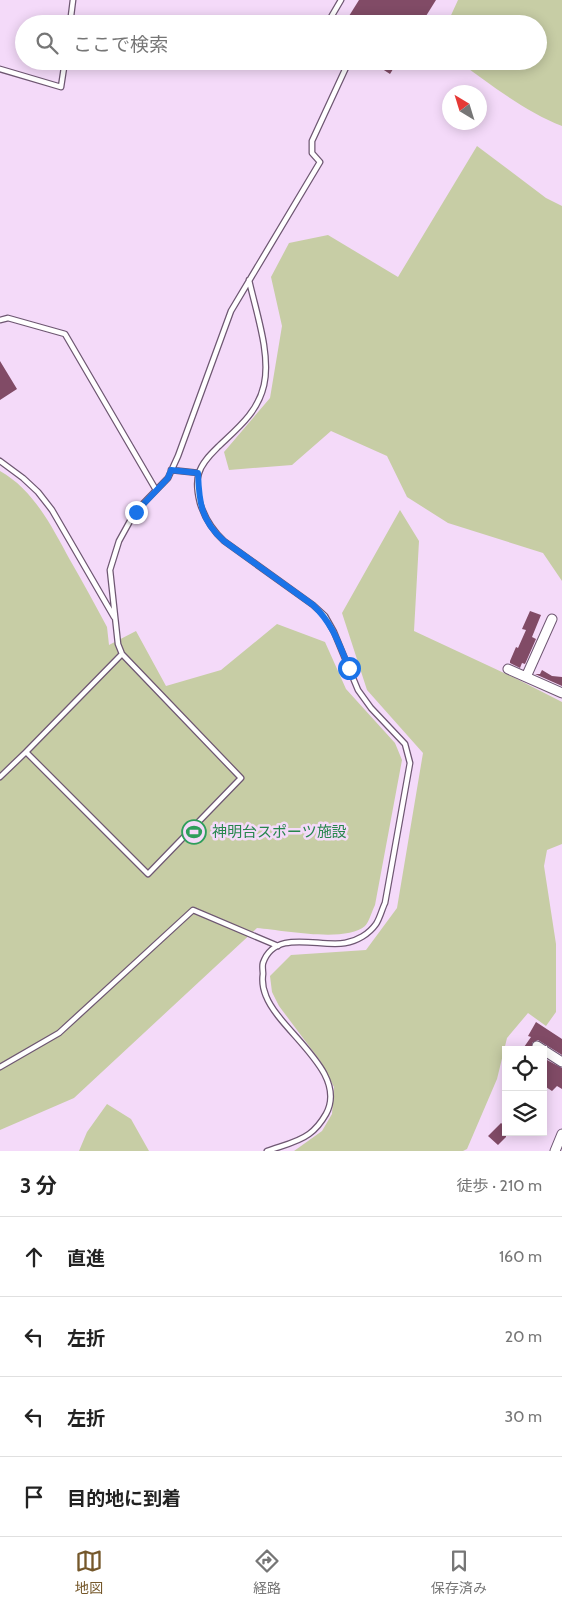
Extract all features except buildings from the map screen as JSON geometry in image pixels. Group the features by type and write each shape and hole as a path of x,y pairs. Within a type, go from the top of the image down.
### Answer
{"street":[{"path":"526,677 552,619"},
{"path":"508,668 562,692"},
{"path":"547,1052 562,1062"},
{"path":"555,1151 562,1134"}],"lane":[{"path":"72,15 74,0"},
{"path":"332,15 341,0"},
{"path":"0,69 61,87 64,70"},
{"path":"26,752 148,874 241,778 122,654 118,644 110,570 119,541 136,512 168,478 231,311 320,162 312,153 312,141 345,70"},
{"path":"249,280 266,358 264,384 258,402 248,419 209,456 198,473 199,497 203,514 212,531 313,605 325,616 334,632 358,690 371,708 405,744 410,763 385,903 377,923 364,937 344,943 288,941 272,949 263,963 262,982 265,996 273,1010 319,1065 327,1079 331,1092 330,1106 322,1120 309,1134 267,1151"},
{"path":"0,320 8,318 65,334 156,490"},
{"path":"0,461 28,482 52,510 115,619"},
{"path":"171,470 198,473"},
{"path":"0,777 122,654"},
{"path":"0,1067 58,1033 193,910 278,946"}],"green space":[{"path":"458,0 562,0 562,126 521,105 470,70 547,70 547,15 451,15"},
{"path":"477,146 546,198 562,206 562,581 543,553 448,523 407,497 387,456 331,431 292,465 229,470 224,452 270,398 282,326 271,277 289,243 328,235 398,277"},
{"name":"神明台スポーツ施設","path":"0,471 23,488 49,522 107,627 109,645 136,631 166,686 221,670 277,624 325,642 346,689 395,743 402,760 375,905 365,926 344,934 329,935 257,928 74,1098 0,1130"},
{"path":"400,510 419,541 414,631 562,702 562,844 547,850 544,866 556,944 556,1012 546,1026 528,1013 507,1038 505,1046 502,1046 502,1058 497,1079 467,1149 463,1151 294,1151 322,1131 332,1114 334,1087 321,1062 279,1006 272,992 270,976 291,955 366,950 397,908 423,753 367,690 342,613"},
{"path":"107,1104 131,1119 149,1151 79,1151 87,1132"}],"place":[{"name":"神明台スポーツ施設","path":"194,832"}],"route":[{"path":"136,512 168,478 171,470 198,473 199,497 203,514 212,531 313,605 325,616 349,668"}]}
